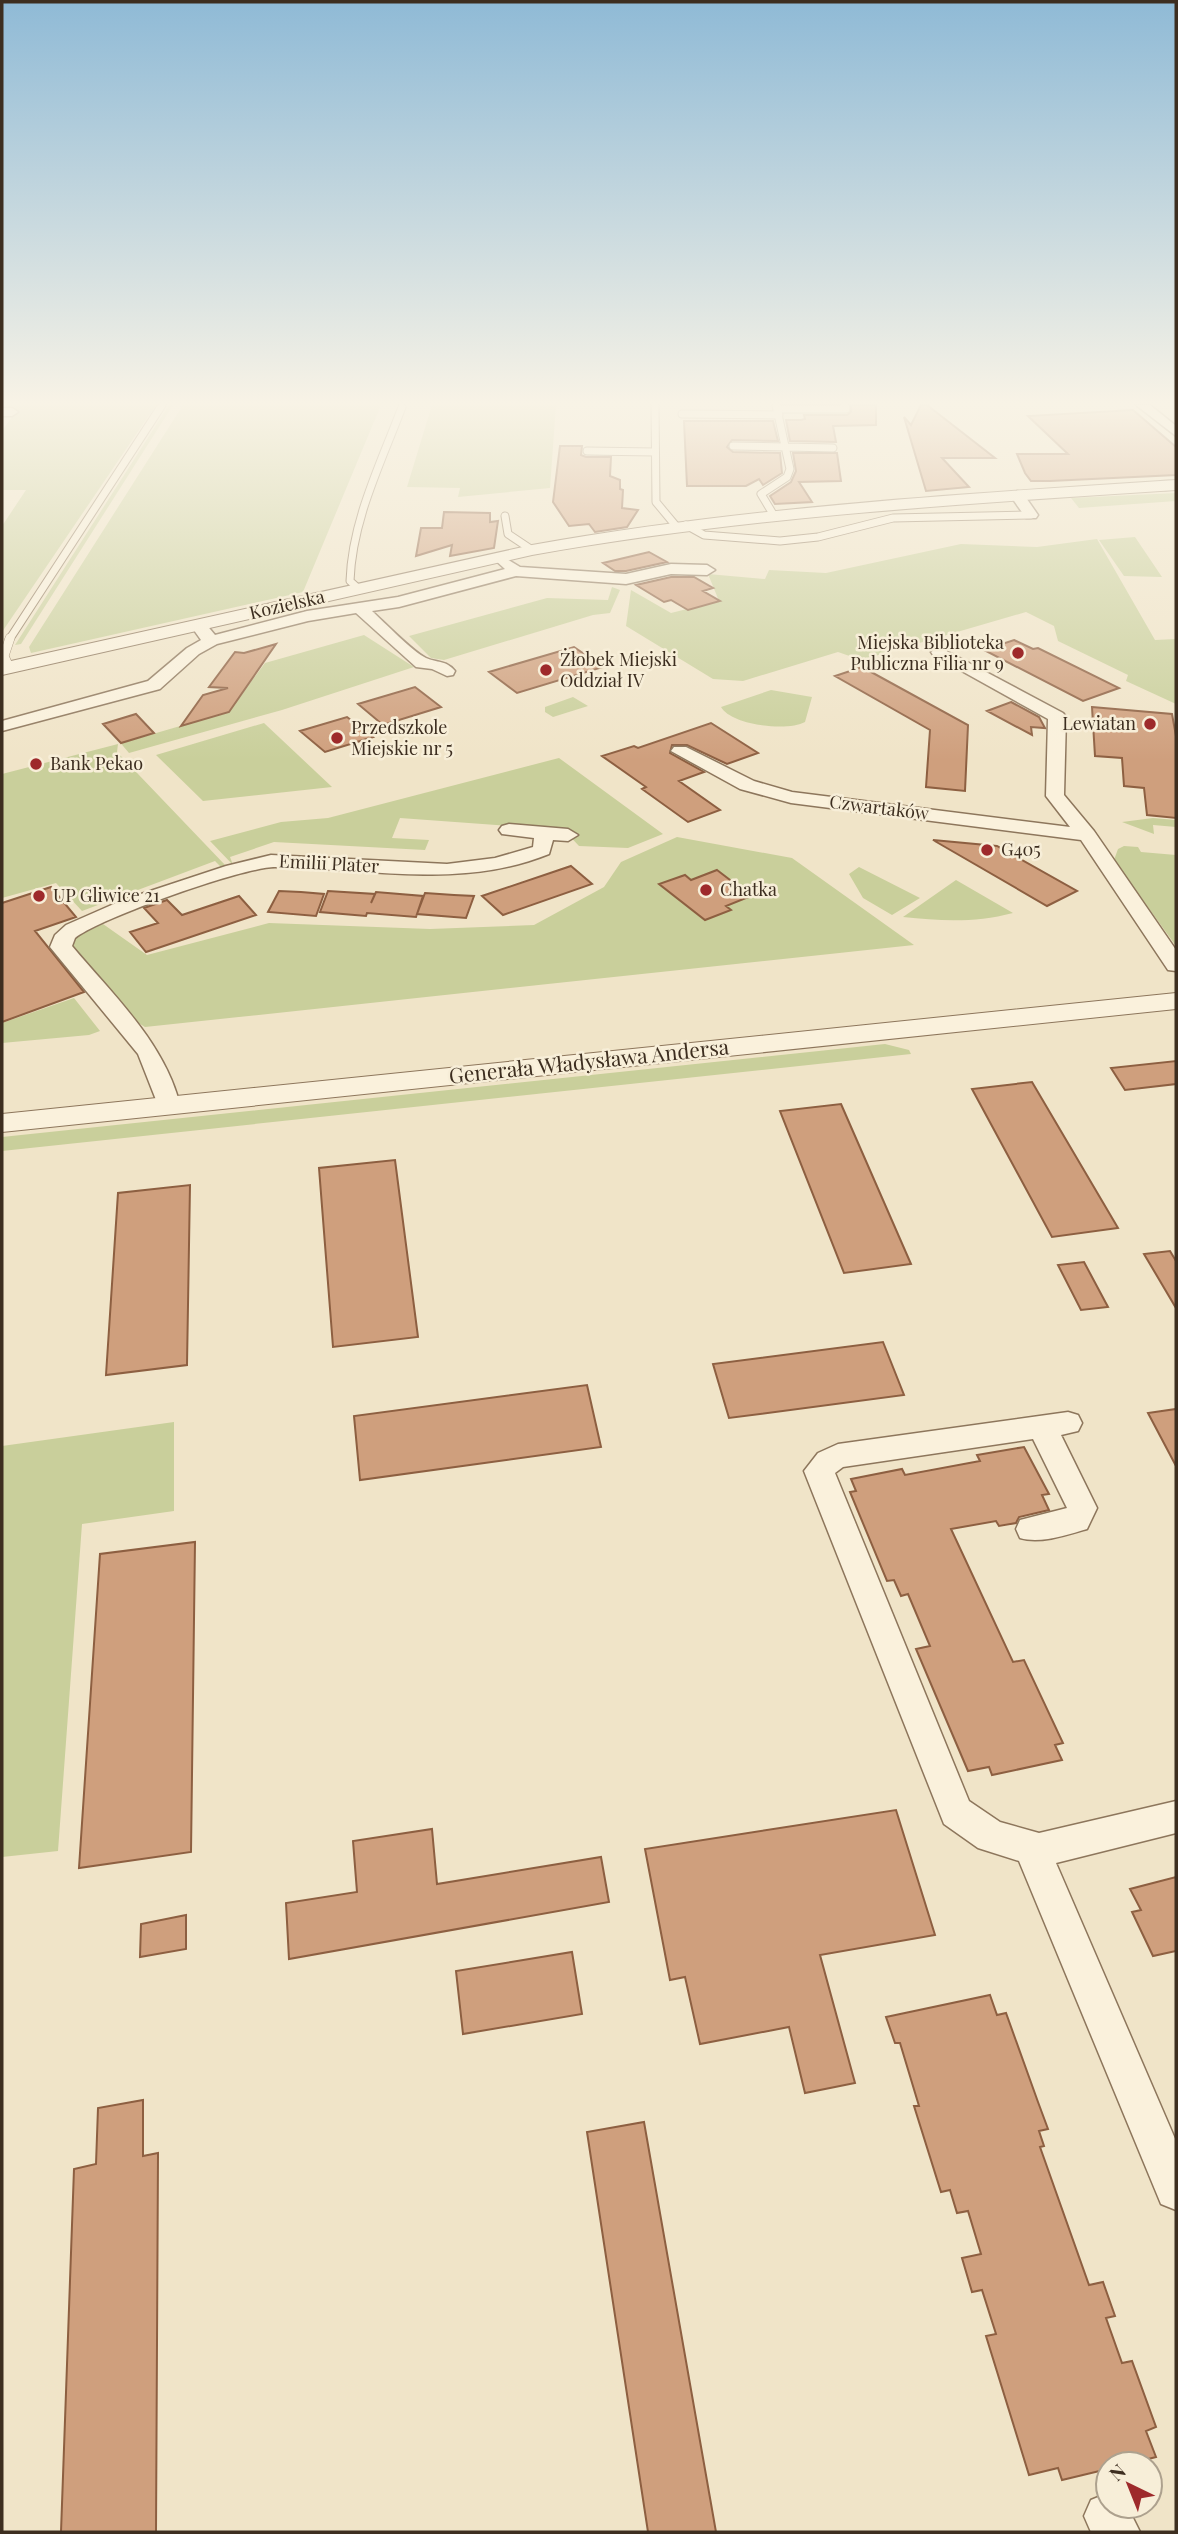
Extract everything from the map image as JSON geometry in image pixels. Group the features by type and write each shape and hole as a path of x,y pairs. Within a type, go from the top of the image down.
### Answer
{"street":[{"name":"Kozielska","path":"5,668 531,550 696,523"},
{"path":"498,557 516,571"},
{"name":"Kozielska","path":"2,726 153,685 192,651 211,641 307,616 399,603 516,571 626,579 671,569 707,570"},
{"path":"359,608 422,663 436,664 447,671"},
{"path":"199,625 211,641"},
{"path":"939,652 1057,717 1055,796 1087,835 1176,965"},
{"name":"Czwartaków","path":"680,751 747,785 792,797 1087,835"},
{"path":"509,830 568,835"},
{"name":"Emilii Plater","path":"168,1105 163,1084 148,1052 61,947 65,935 73,929 130,904 250,865 289,861 447,870 473,868 541,850 544,833"},
{"path":"1135,948 1163,945"},
{"name":"Generała Władysława Andersa","path":"2,1123 1176,1001"},
{"path":"1031,1530 1076,1520 1083,1507 1055,1425 838,1456 828,1461 819,1471 956,1812 991,1836 1039,1850 1176,1817"},
{"path":"1031,1847 1176,2189"}],"lane":[{"path":"5,668 4,656 10,637 85,523"},
{"path":"359,589 350,582 349,569 360,523"},
{"path":"506,523 508,534 531,550"},
{"name":"Kozielska","path":"681,525 704,534 780,541 818,537 872,523"}],"green space":[{"path":"4,523 76,523 2,632"},
{"path":"93,523 98,523 21,644 15,645"},
{"path":"108,523 332,523 303,592 31,653 29,647"},
{"path":"1135,537 1162,577 1124,576 1099,540"},
{"path":"1097,539 1155,640 1176,639 1176,704 1126,681 1128,675 1058,641 1054,626 1026,612 861,660 838,652 743,681 713,679 626,626 631,590 671,613 719,601 708,574 765,579 769,570 826,573 961,544 1037,547"},
{"path":"612,587 620,590 610,613 593,615 444,660 431,658 409,636 547,598 608,600"},
{"path":"364,635 414,667 282,710 129,753 118,740 122,743 211,717 236,702 265,663"},
{"path":"771,690 812,697 805,722 786,726 760,725 736,718 721,707"},
{"path":"573,697 588,706 553,717 545,712 545,707"},
{"path":"264,723 332,787 203,801 156,755"},
{"path":"118,744 117,752 226,866 222,868 215,861 82,911 56,883 2,898 2,774"},
{"path":"559,758 663,834 628,848 579,846 564,830 400,818 392,838 429,840 425,850 274,842 230,857 233,865 210,841 281,822 328,818"},
{"path":"1153,818 1176,820 1176,827 1153,825 1154,834 1122,822"},
{"path":"677,837 792,858 914,945 145,1027 103,1001 61,942 103,924 147,955 269,923 430,929 534,925 604,887 621,862"},
{"path":"1124,846 1138,847 1141,852 1176,855 1176,946 1114,860 1118,849"},
{"path":"859,867 920,898 892,915 863,898 849,874"},
{"path":"956,880 1013,913 958,920 903,917"},
{"path":"74,998 100,1031 89,1035 2,1043 2,1023"},
{"path":"885,1044 909,1050 911,1054 2,1151 2,1137"},
{"path":"174,1422 174,1511 82,1524 58,1851 2,1857 2,1446"}],"building":[{"path":"443,523 498,523 494,548 450,556 452,545 416,556 421,528 442,528"},
{"path":"567,523 629,523 627,527 595,532 589,524 569,526"},
{"path":"649,552 667,562 626,571 615,571 603,563"},
{"path":"671,577 694,577 713,588 703,591 720,601 688,610 671,600 664,602 636,585"},
{"path":"1014,640 1033,649 1038,648 1119,688 1083,701 984,650"},
{"path":"276,644 229,712 181,726 203,695 228,688 209,687 235,652 244,653"},
{"name":"Żłobek Miejski Oddział IV","path":"574,647 603,667 517,693 489,672"},
{"path":"862,667 968,725 965,791 926,787 930,730 835,676"},
{"path":"415,687 441,707 383,725 358,704"},
{"path":"1011,702 1039,717 1045,728 1031,727 1032,735 987,711"},
{"path":"1092,707 1172,714 1176,736 1176,818 1147,815 1144,788 1124,786 1122,758 1095,756"},
{"path":"136,714 154,733 121,743 103,724"},
{"path":"347,717 373,737 325,752 300,731"},
{"path":"711,723 758,753 727,764 687,745 672,745 670,753 704,772 679,781 720,810 688,822 642,789 646,787 602,756 634,746 638,748"},
{"path":"933,840 997,846 1077,891 1047,906"},
{"path":"571,866 592,884 503,915 482,896"},
{"path":"717,870 751,896 726,906 731,910 705,920 659,884 685,875 691,880"},
{"path":"51,887 76,917 35,931 84,992 2,1022 2,903"},
{"path":"279,891 324,894 316,916 268,912"},
{"path":"328,891 375,894 371,903 376,892 423,896 416,917 367,913 366,916 320,912"},
{"path":"425,893 474,896 466,918 417,914"},
{"path":"239,896 256,915 146,952 130,932 158,923 144,908 167,900 182,915"},
{"path":"1176,1061 1176,1084 1125,1090 1111,1068"},
{"path":"1032,1082 1118,1228 1052,1237 972,1089"},
{"path":"841,1104 911,1264 844,1273 780,1111"},
{"path":"395,1160 418,1337 333,1347 319,1168"},
{"path":"190,1185 187,1365 106,1375 118,1193"},
{"path":"1170,1251 1176,1261 1176,1308 1144,1254"},
{"path":"1084,1262 1108,1307 1081,1310 1058,1265"},
{"path":"883,1342 904,1395 729,1418 713,1364"},
{"path":"587,1385 601,1447 360,1480 354,1416"},
{"path":"1176,1409 1176,1466 1148,1413"},
{"path":"1024,1447 1049,1494 1042,1495 1049,1510 1019,1517 1016,1523 999,1526 996,1521 951,1529 1013,1662 1024,1660 1063,1743 1055,1745 1062,1760 992,1775 989,1767 968,1771 916,1649 930,1646 908,1594 901,1596 894,1580 887,1581 850,1492 856,1491 851,1479 902,1469 905,1475 980,1461 977,1455"},
{"path":"195,1542 191,1852 79,1868 100,1554"},
{"path":"896,1810 935,1935 820,1955 855,2083 805,2093 789,2027 700,2044 685,1977 670,1980 645,1849"},
{"path":"432,1829 437,1884 601,1857 609,1902 289,1959 286,1903 357,1892 353,1841"},
{"path":"1176,1877 1176,1951 1153,1956 1132,1912 1141,1910 1130,1889"},
{"path":"186,1915 186,1949 140,1957 141,1924"},
{"path":"572,1952 582,2014 463,2034 456,1971"},
{"path":"990,1995 997,2015 1006,2013 1048,2129 1039,2131 1044,2146 1040,2147 1089,2285 1103,2282 1115,2316 1106,2318 1122,2363 1132,2361 1156,2427 1146,2431 1153,2450 1094,2450 1094,2472 1062,2480 1058,2468 1029,2475 986,2336 996,2334 982,2290 972,2292 962,2258 981,2254 968,2211 957,2213 950,2190 941,2192 914,2106 919,2106 900,2043 895,2043 886,2017"},
{"path":"143,2100 143,2156 158,2153 156,2532 61,2532 74,2169 96,2164 98,2108"},
{"path":"644,2122 716,2532 648,2532 587,2132"}],"place":[{"name":"Miejska Biblioteka Publiczna Filia nr 9","path":"1018,653"},
{"name":"Żłobek Miejski Oddział IV","path":"546,670"},
{"name":"Lewiatan","path":"1150,724"},
{"name":"Przedszkole Miejskie nr 5","path":"337,738"},
{"name":"Bank Pekao","path":"36,764"},
{"name":"G405","path":"987,850"},
{"name":"Chatka","path":"706,890"},
{"name":"UP Gliwice 21","path":"39,896"}]}
